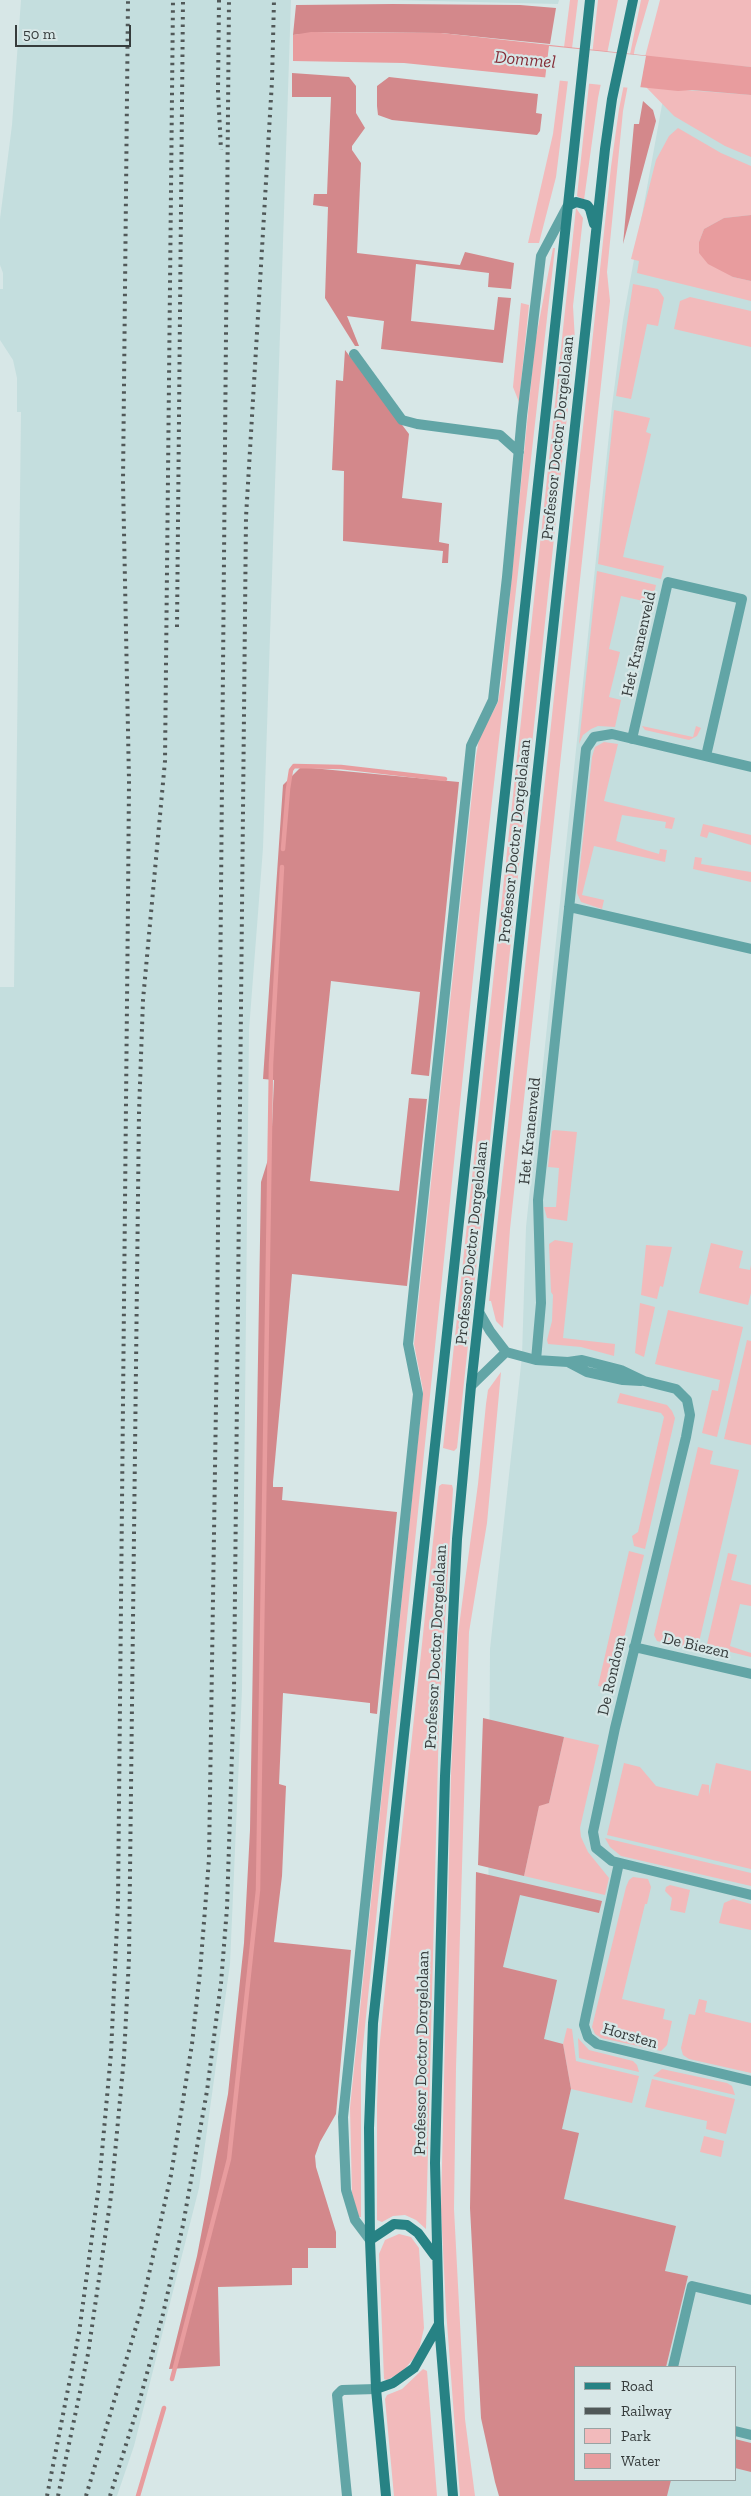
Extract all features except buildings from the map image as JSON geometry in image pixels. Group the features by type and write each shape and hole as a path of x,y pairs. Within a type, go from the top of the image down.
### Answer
{"main road":[{"name":"Professor Doctor Dorgelolaan","path":"386,2496 376,2389 370,2240 369,2090 376,1996 590,0"},
{"name":"Professor Doctor Dorgelolaan","path":"453,2496 439,2324 436,2257 437,2068 445,1766 457,1539 471,1386 596,230 612,99 633,0"},
{"path":"568,206 576,202 586,205 592,215 596,230"},
{"path":"370,2240 394,2224 408,2225 418,2232 436,2257"},
{"path":"376,2389 393,2383 414,2368 439,2324"}],"street":[{"name":"Professor Doctor Dorgelolaan","path":"370,2240 355,2220 346,2190 343,2117 418,1394 408,1344 471,746 493,700 541,256 568,206"},
{"path":"354,354 402,420 417,424 500,435 519,452"},
{"name":"Het Kranenveld","path":"632,739 668,582 742,599 706,756"},
{"name":"Het Kranenveld","path":"536,1360 541,1303 538,1200 586,749 590,739 603,734 751,767"},
{"path":"569,907 751,949"},
{"path":"471,1386 506,1352 490,1331 479,1312"},
{"name":"De Rondom","path":"506,1352 536,1360 568,1362 587,1372 623,1380 644,1381 681,1392 689,1404 690,1415 634,1647 593,1832 594,1842 601,1854 619,1863 751,1895"},
{"name":"De Biezen","path":"634,1647 751,1674"},
{"name":"Horsten","path":"619,1863 584,2025 588,2037 597,2044 751,2081"},
{"path":"673,2366 692,2286 751,2300"},
{"path":"347,2496 337,2395 342,2390 376,2389"},
{"path":"736,2431 751,2435"}],"shaded area":[{"path":"21,0 291,0 263,848 249,1030 242,1690 230,1964 199,2188 134,2446 117,2496 0,2496 0,987 14,987 21,412 17,412 17,378 13,360 0,340 0,289 3,289 3,273 0,265 0,219 12,125"},
{"path":"391,0 559,0 558,4"},
{"path":"681,0 751,0 751,2496 512,2496 488,1941 490,1649 522,1356 526,1227 612,406 623,320"},
{"path":"296,5 520,5 556,8 550,44 441,33 324,32 293,35"},
{"path":"292,73 349,77 356,86 356,113 365,128 352,146 352,150 361,163 357,253 460,265 465,252 514,263 511,289 488,287 489,273 416,264 411,321 494,330 498,297 511,298 503,363 381,349 384,321 347,316 359,346 355,346 325,298 328,207 313,205 314,194 327,194 331,97 292,97"},
{"path":"389,77 538,94 536,113 542,114 540,131 537,135 392,120 378,115 377,86"},
{"path":"643,101 653,110 656,121 623,244 634,124 639,124"},
{"path":"345,350 409,434 402,498 442,503 439,542 449,544 448,563 442,563 443,551 343,541 344,471 332,470 336,380 343,381"},
{"path":"301,767 459,782 429,1076 411,1074 420,992 331,981 310,1181 399,1191 409,1098 427,1099 407,1286 292,1274 273,1482 273,1487 283,1487 282,1500 397,1512 377,1714 370,1713 370,1703 283,1693 279,1784 286,1786 282,1876 274,1942 351,1950 336,2114 320,2142 315,2156 316,2167 336,2232 336,2248 308,2248 308,2268 292,2268 292,2285 218,2287 220,2366 169,2369 197,2256 228,2094 244,1943 250,1830 261,1182 271,1150 274,1080 263,1079 283,785"},
{"path":"483,1718 564,1737 549,1803 539,1806 524,1876 478,1865"},
{"path":"476,1872 602,1901 599,1913 520,1895 503,1967 557,1980 544,2039 563,2044 571,2089 562,2129 579,2133 564,2199 676,2226 665,2271 688,2276 666,2366 574,2366 574,2481 671,2481 667,2496 499,2496 481,2418 470,2208"},
{"path":"736,2439 751,2443 751,2472 736,2468"}],"green space":[{"path":"570,0 578,0 556,177 539,243 528,243 553,134"},
{"path":"598,0 618,0 598,98 584,200 577,196"},
{"path":"641,0 649,0 635,48 623,111 607,272 610,301 510,1229 503,1328 496,1321 491,1301 489,1301 611,167 619,109"},
{"path":"660,0 751,0 751,67 645,57"},
{"path":"646,87 751,95 751,157 725,146 674,116"},
{"path":"678,128 721,153 751,166 751,215 724,218 704,229 699,242 699,253 733,277 751,281 751,301 637,273 639,261 631,259 656,160 669,136"},
{"path":"576,208 583,218 573,306 575,341 457,1448 454,1451 443,1448"},
{"path":"553,248 555,248 484,871 361,2065 361,2217 358,2217 352,2193 350,2108 423,1390 414,1344 476,756 479,739 498,702 501,684 535,343"},
{"path":"633,284 658,289 664,298 658,326 647,324 631,399 616,396"},
{"path":"690,297 751,311 751,347 674,329 680,301"},
{"path":"521,303 529,305 519,402 513,387"},
{"path":"614,410 650,418 646,432 651,434 623,557 664,566 661,579 598,564"},
{"path":"597,571 656,585 652,603 621,596 609,649 620,652 609,697 621,700 615,727 598,726 591,729 583,735 579,744"},
{"path":"642,726 693,737 696,726 701,728 697,736 689,740 645,730"},
{"path":"604,742 618,744 604,801 675,818 672,829 665,828 666,822 622,815 616,841 659,854 660,849 667,850 665,862 594,846 582,895 604,900 602,909 581,902 577,893 592,757 595,747"},
{"path":"703,824 751,835 751,845 709,832 707,838 700,836"},
{"path":"695,857 702,858 701,864 751,872 751,882 693,869"},
{"path":"552,1131 577,1132 567,1221 547,1218 544,1207 556,1207 559,1168 548,1167"},
{"path":"555,1240 573,1243 563,1338 615,1344 614,1356 581,1347 548,1344 547,1340 552,1321 553,1295 551,1292 549,1244"},
{"path":"711,1243 743,1251 739,1268 750,1270 751,1265 751,1293 748,1305 699,1293"},
{"path":"646,1245 672,1247 663,1287 660,1286 657,1299 641,1295"},
{"path":"640,1303 655,1307 644,1357 635,1353"},
{"path":"668,1310 743,1327 717,1437 702,1433 712,1390 718,1391 720,1380 655,1364"},
{"path":"747,1340 751,1341 751,1445 724,1439"},
{"path":"501,1372 487,1523 469,1632 456,2068 454,2209 465,2419 475,2496 460,2496 446,2310 441,2209 451,1774 458,1634 478,1484 486,1404 488,1390"},
{"path":"620,1393 667,1405 675,1418 645,1549 634,1546 632,1536 638,1532 664,1417 661,1413 617,1403"},
{"path":"698,1447 713,1451 710,1464 739,1470 697,1651 657,1641 654,1635"},
{"path":"442,1484 452,1485 453,1489 439,1720 426,2229 416,2220 405,2215 393,2216 382,2222 377,2220 377,2105 379,2051 387,1969 439,1486"},
{"path":"629,1551 644,1555 612,1689 598,1686"},
{"path":"728,1553 737,1555 731,1580 751,1585 751,1606 740,1604 730,1646 751,1653 751,1657 718,1649 716,1655 705,1653"},
{"path":"564,1737 599,1745 580,1828 581,1837 588,1852 609,1878 605,1895 524,1876 539,1805 549,1803"},
{"path":"624,1763 640,1767 656,1786 698,1796 702,1784 709,1785 709,1795 716,1763 751,1771 751,1869 607,1835"},
{"path":"605,1838 751,1873 751,1886 621,1856 610,1847"},
{"path":"633,1877 648,1879 651,1887 647,1904 645,1904 622,1999 665,2009 663,2019 672,2021 667,2045 661,2051 601,2038 595,2034 592,2027 626,1887 629,1880"},
{"path":"670,1885 690,1890 685,1913 670,1910 672,1898 665,1891 666,1887"},
{"path":"733,1899 751,1904 751,1930 719,1923 724,1903"},
{"path":"699,1999 707,2001 705,2012 751,2023 751,2073 689,2059 683,2055 681,2048 689,2014 695,2015"},
{"path":"567,2028 572,2029 576,2061 639,2076 632,2103 571,2089 563,2044"},
{"path":"578,2038 589,2050 633,2061 637,2065 639,2072 579,2058"},
{"path":"662,2069 727,2083 732,2086 735,2095 653,2076"},
{"path":"652,2079 735,2099 726,2134 706,2129 707,2121 645,2107"},
{"path":"704,2136 724,2141 721,2157 700,2152"},
{"path":"399,2234 411,2237 419,2248 424,2328 419,2350 414,2358 402,2372 387,2380 384,2379 379,2254 385,2240"},
{"path":"423,2369 427,2371 437,2496 394,2496 385,2399 387,2395 402,2389"}],"water":[{"name":"Dommel","path":"311,32 441,33 751,67 751,95 692,90 678,91 404,63 293,61 293,35"},
{"path":"751,215 751,281 733,277 708,264 699,253 699,242 704,229 724,218"}],"pier":[{"path":"549,46 646,56 640,89 545,79"}],"waterway":[{"path":"283,849 288,789 291,770 294,766 341,767 445,779"},
{"path":"172,2379 229,2159 258,1890 271,1064 282,867"},
{"path":"138,2496 164,2408"}],"railway":[{"path":"47,2496 79,2333 99,2185 111,2053 118,1903 129,781 123,482 128,0"},
{"path":"58,2496 88,2354 111,2196 124,2057 129,1958 139,1112 143,1000 165,761 173,0"},
{"path":"177,627 183,0"},
{"path":"219,0 218,91 221,150"},
{"path":"86,2496 141,2310 171,2175 192,2044 209,1859 217,1339 229,0"},
{"path":"110,2496 139,2403 163,2314 183,2225 207,2091 221,1983 227,1908 234,1691 246,517 272,81 274,0"}]}
